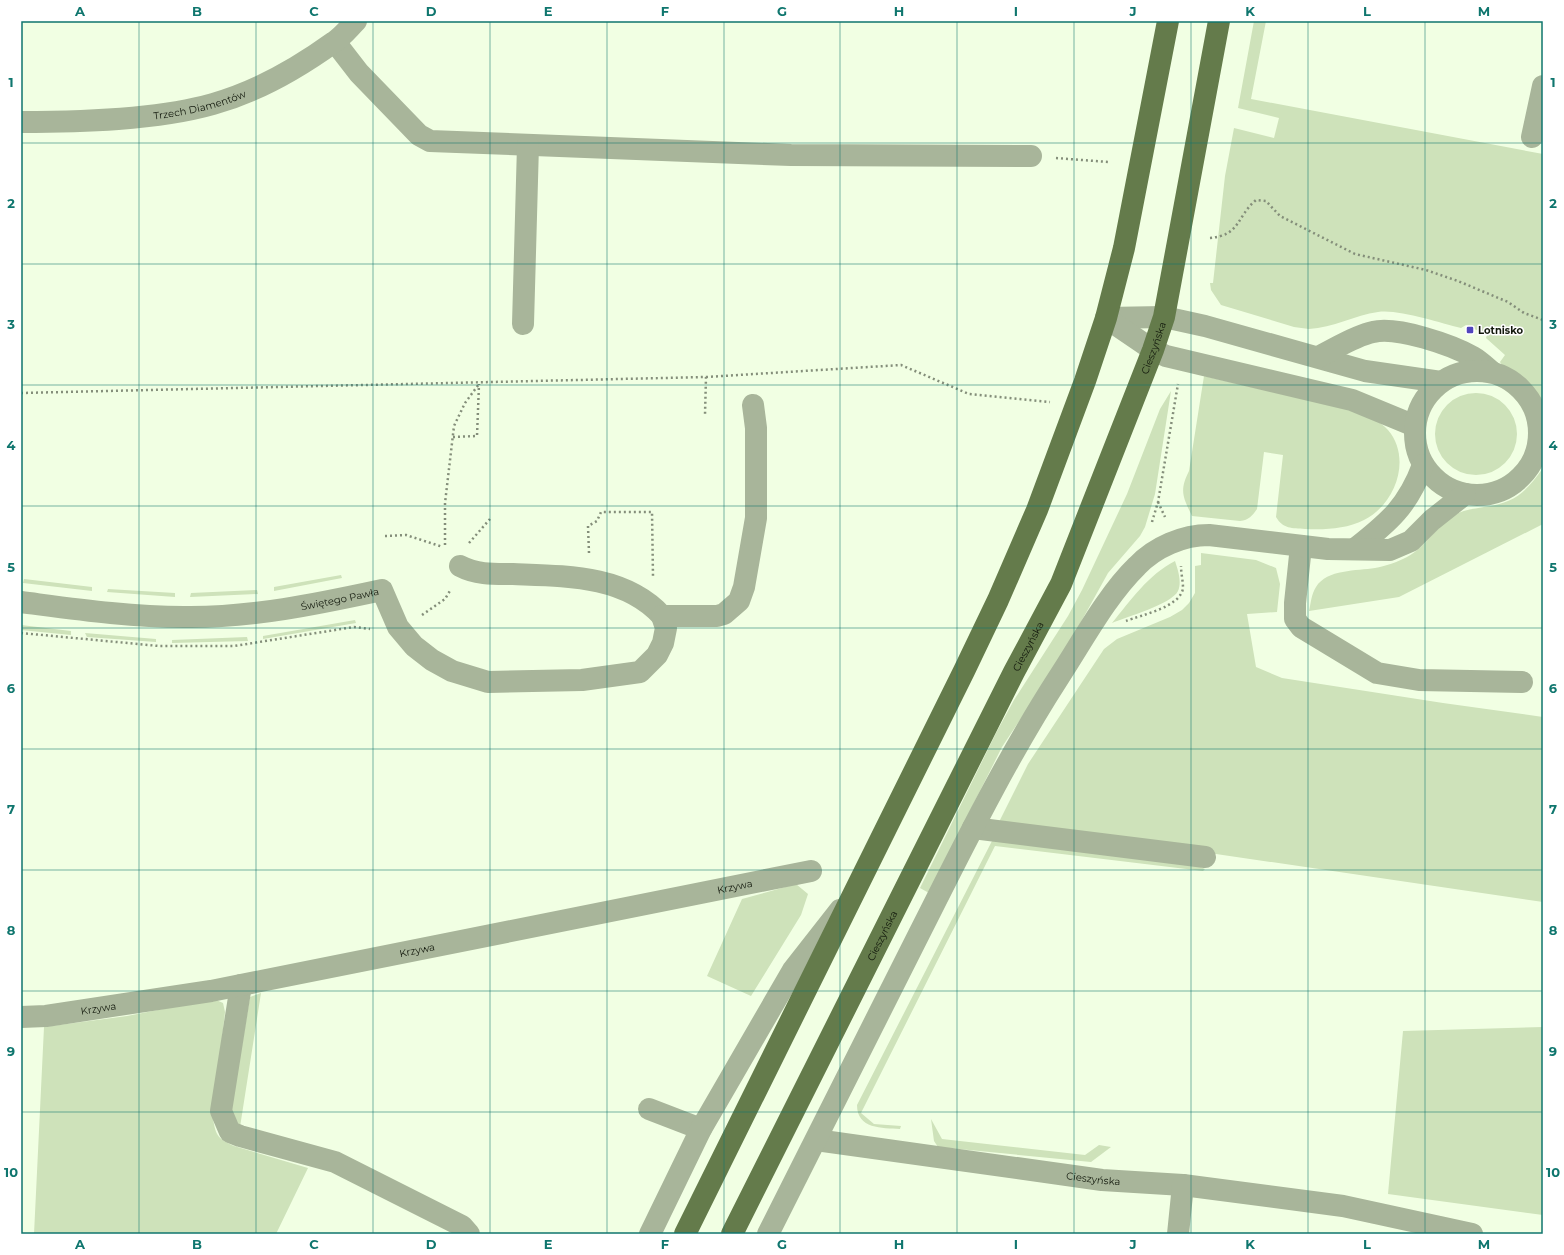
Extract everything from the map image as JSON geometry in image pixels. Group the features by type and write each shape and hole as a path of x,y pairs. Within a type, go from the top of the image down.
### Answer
{"main road":[{"path":"685,1234 964,671 1017,557 1085,381 1106,318 1124,248 1168,21"},
{"name":"Cieszyńska","path":"732,1234 1010,679 1061,584 1154,350 1164,317 1219,21"}],"street":[{"name":"Trzech Diamentów","path":"21,122 154,116 213,104 253,89 294,67 336,42 356,21"},
{"path":"336,42 359,73 419,135 430,141 791,155 1031,156"},
{"path":"1532,137 1543,86"},
{"path":"523,324 528,145"},
{"path":"1106,318 1164,317 1205,326 1365,371 1441,382"},
{"path":"1106,318 1154,350 1181,361 1352,400 1415,426"},
{"path":"1318,357 1374,331 1394,332 1430,339 1457,349 1474,358 1492,372 1509,380 1524,392 1536,414 1539,427 1539,440 1530,464 1514,483 1503,489 1478,495 1465,494 1448,488 1434,478 1423,465 1416,446 1415,426 1419,409 1428,394 1441,382 1456,374 1474,370 1492,372"},
{"path":"460,566 474,573 563,576 593,579 615,586 641,598 655,607 662,616 717,616 724,614 739,602 744,587 756,518 756,428 753,405"},
{"path":"1356,548 1400,510 1415,486 1423,465"},
{"path":"768,1234 973,828 1014,750 1050,691 1115,592 1142,561 1174,542 1197,535 1209,534 1328,549 1356,548 1390,550 1411,541 1432,520 1465,494"},
{"path":"1301,546 1295,603 1295,619 1301,627 1360,665 1376,673 1419,680 1522,682"},
{"name":"Świętego Pawła","path":"21,602 143,616 185,617 270,612 318,604 382,590 398,627 414,646 432,660 452,671 488,682 582,680 640,672 656,655 663,643 666,628 662,616"},
{"path":"973,828 1205,858"},
{"name":"Krzywa","path":"21,1016 46,1016 130,1005 241,985 811,871"},
{"path":"650,1234 701,1129 793,970 858,887"},
{"path":"241,985 221,1111 224,1123 230,1132 335,1162 462,1226 469,1234"},
{"path":"648,1110 701,1129"},
{"name":"Cieszyńska","path":"816,1140 1102,1180 1183,1185 1343,1206 1472,1234"},
{"path":"1178,1234 1183,1185"}],"path":[{"path":"1031,156 1109,162"},
{"path":"1210,238 1222,237 1232,232 1249,206 1256,200 1266,201 1286,220 1355,254 1426,270 1458,281 1508,302 1524,313 1543,320"},
{"path":"21,393 706,378 901,365 969,394 1056,403"},
{"path":"705,415 706,378"},
{"path":"445,548 445,503 454,426 465,403 479,383"},
{"path":"453,437 477,436 479,383"},
{"path":"589,556 588,526 597,521 601,512 652,512 653,579"},
{"path":"385,536 406,535 436,545"},
{"path":"429,612 445,599 452,587"}],"green space":[{"path":"1254,21 1266,21 1251,99 1543,154 1543,404 1537,393 1529,384 1507,369 1500,362 1505,355 1486,338 1487,335 1466,325 1461,328 1408,314 1378,312 1327,326 1309,329 1294,327 1221,305 1211,290 1210,283 1213,283 1225,176 1234,128 1274,138 1279,118 1238,108"},
{"path":"1204,376 1363,413 1379,422 1388,430 1395,441 1399,454 1397,480 1385,503 1375,513 1364,520 1343,527 1313,529 1292,528 1285,526 1276,517 1283,455 1264,452 1257,509 1254,514 1246,520 1240,521 1192,516 1184,499 1183,489 1189,471"},
{"path":"1171,391 1155,494 1145,527 1140,536 1108,573 1061,658 1002,747 929,893 920,888 996,733 1014,700 1068,616 1082,590 1127,494 1160,409"},
{"path":"1476,393 1492,396 1505,405 1514,418 1517,434 1514,450 1505,463 1492,472 1476,475 1460,472 1447,463 1438,450 1435,434 1438,418 1447,405 1460,396"},
{"path":"1543,468 1543,524 1399,597 1309,611 1314,590 1321,581 1327,577 1343,572 1375,568 1403,559 1420,548 1443,524 1455,515 1466,510 1504,503 1519,495 1531,484"},
{"path":"1201,553 1256,560 1276,568 1280,584 1277,612 1247,614 1256,667 1282,678 1543,717 1543,902 999,822 1028,764 1104,649 1117,639 1170,617 1182,610 1189,603 1195,593 1195,566 1201,565"},
{"path":"1175,561 1180,584 1178,591 1174,596 1148,610 1112,623 1133,597 1156,573"},
{"path":"341,575 342,578 274,591 274,587"},
{"path":"24,579 92,587 92,591 23,583"},
{"path":"108,589 175,593 175,597 107,592"},
{"path":"257,590 258,594 190,597 191,593"},
{"path":"355,620 356,623 263,639 263,636"},
{"path":"21,625 71,631 71,635 21,630"},
{"path":"85,633 156,639 156,642 87,637"},
{"path":"247,637 248,641 172,643 172,640"},
{"path":"993,839 1196,865 1205,869 1203,871 995,846 861,1113 874,1124 901,1126 900,1129 872,1126 861,1119 858,1113 857,1105"},
{"path":"796,884 808,894 801,915 751,996 707,976 742,899"},
{"path":"261,993 240,1127 231,1110 250,997"},
{"path":"214,999 223,1003 225,1012 213,1119 217,1133 221,1139 234,1146 308,1168 276,1234 34,1234 44,1027 127,1016"},
{"path":"1543,1027 1543,1215 1388,1194 1403,1031"},
{"path":"931,1119 942,1139 1085,1155 1099,1145 1111,1147 1091,1162 938,1147 934,1141"}],"place":[{"name":"Lotnisko","path":"1470,330"}]}
